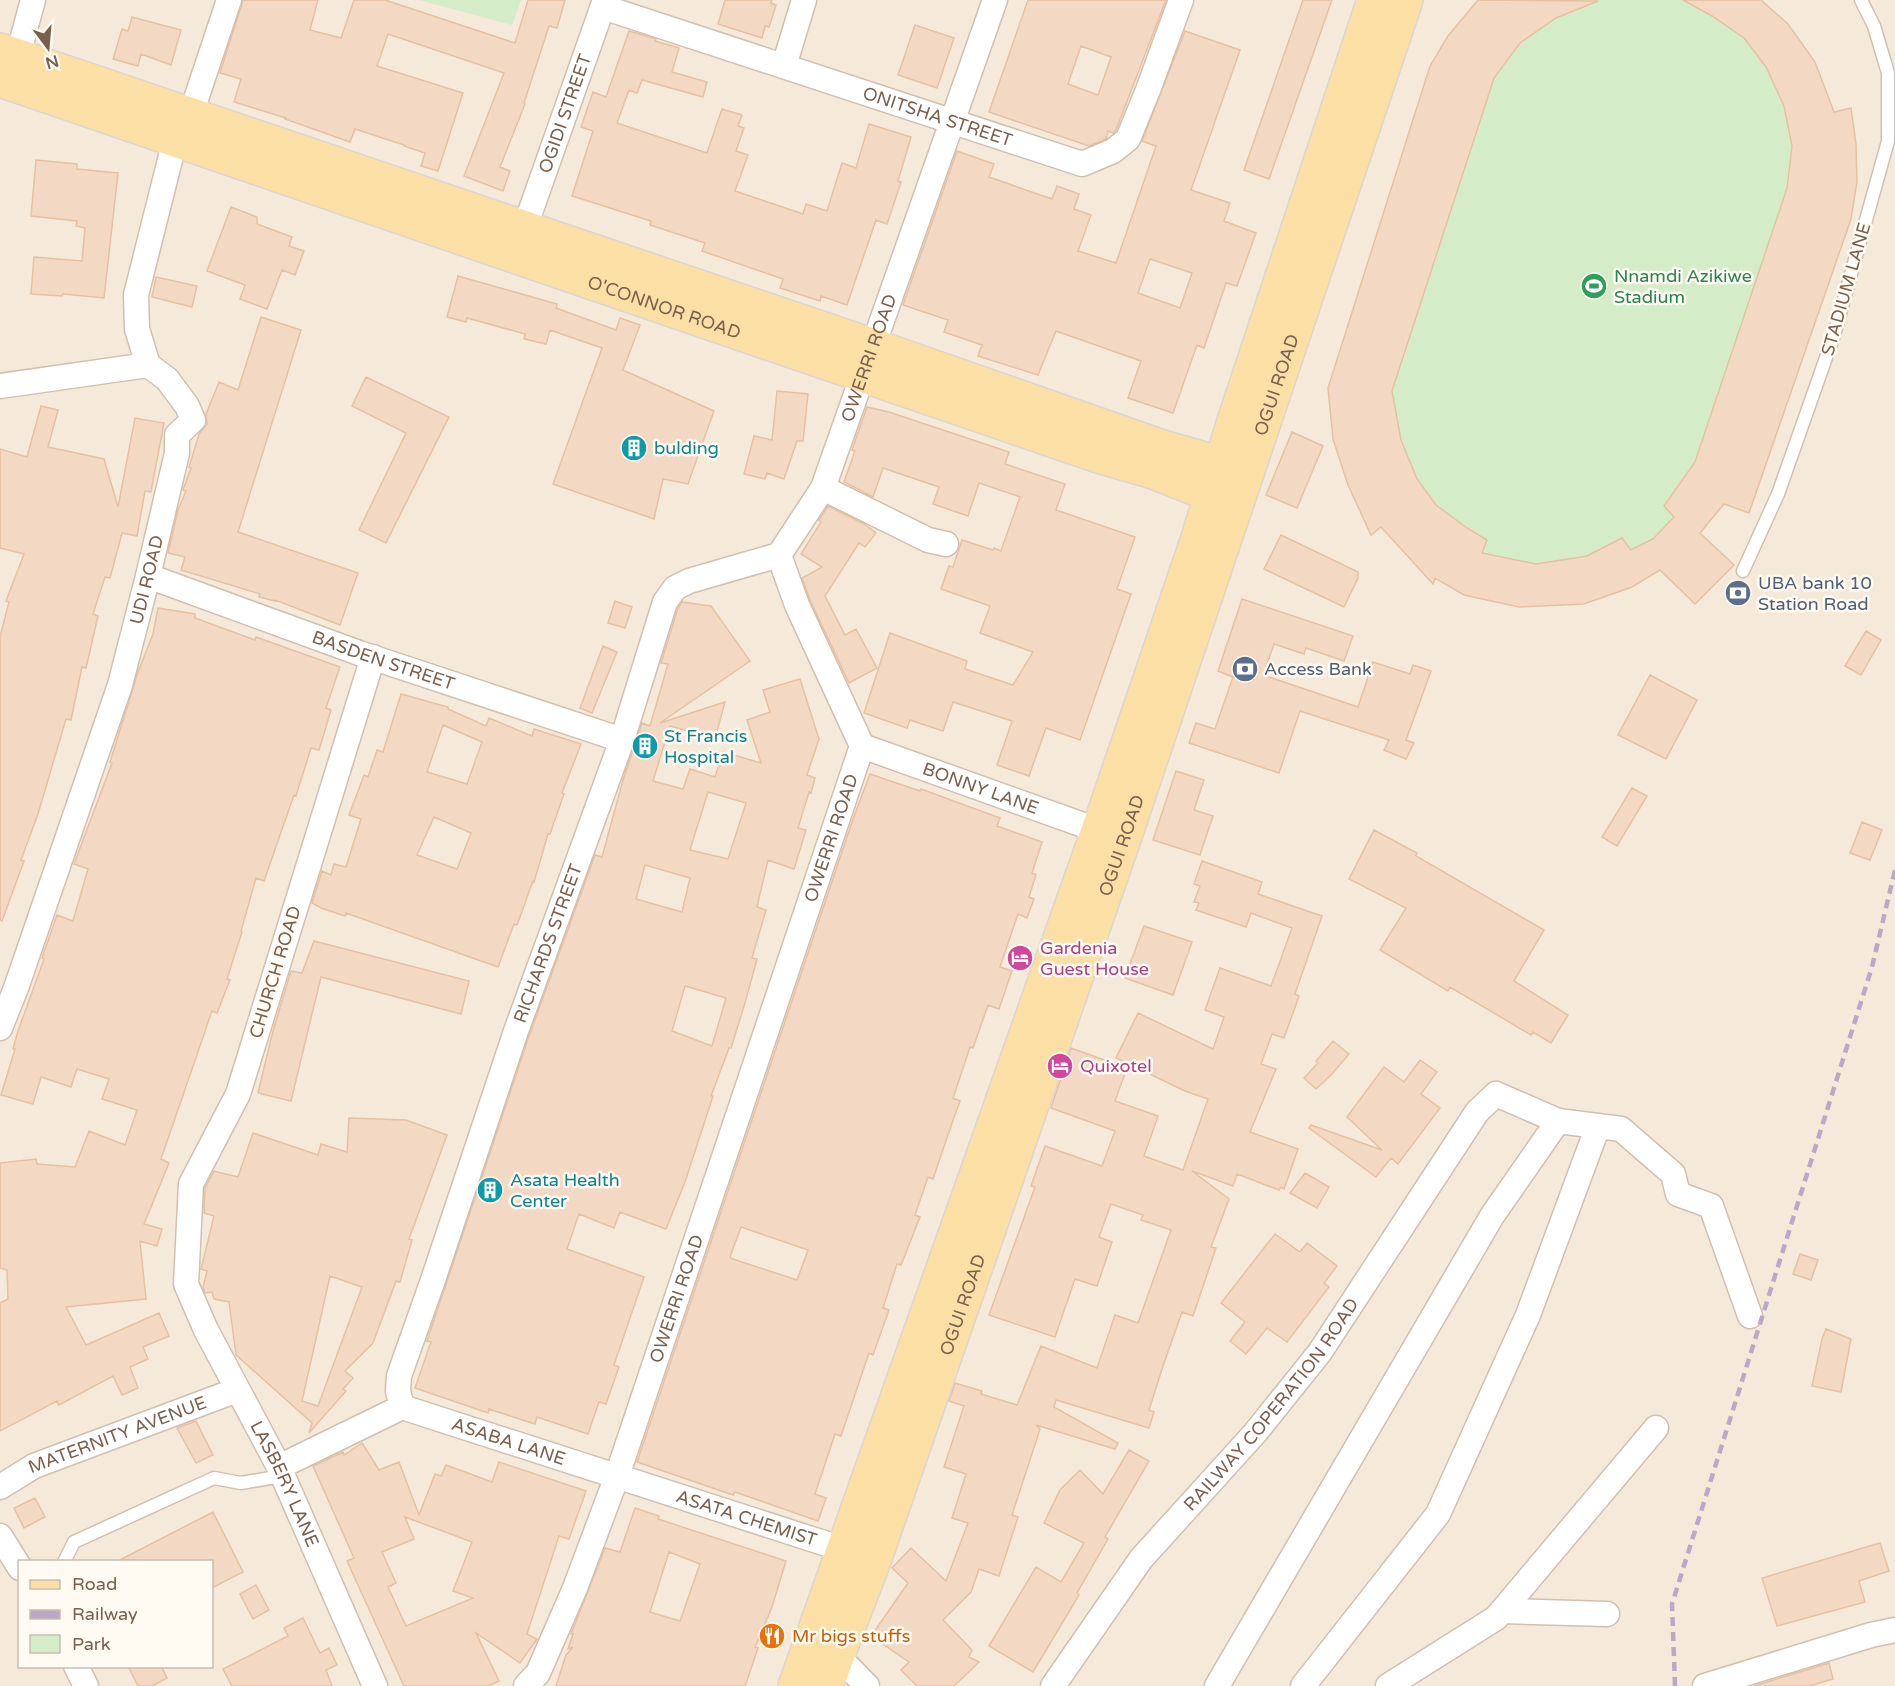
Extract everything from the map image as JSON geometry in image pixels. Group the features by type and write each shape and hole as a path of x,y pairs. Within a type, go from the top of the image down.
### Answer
{"main road":[{"name":"OGUI ROAD","path":"1234,467 1234,421 1374,0"},
{"name":"OGUI ROAD","path":"825,1686 874,1561 1111,835 1234,467 1406,0"},
{"name":"O'CONNOR ROAD","path":"10,65 183,127 1158,459"},
{"path":"1158,459 1234,421"},
{"path":"1158,459 1234,467"},
{"path":"1158,459 1223,500"},
{"path":"1158,459 1168,483 1184,501 1193,522 1197,541"},
{"name":"OGUI ROAD","path":"795,1686 844,1548 1111,835 1197,541 1223,500"}],"street":[{"path":"10,65 33,0"},
{"path":"0,386 148,365 137,328 136,295 183,127 229,0"},
{"path":"784,66 804,0"},
{"name":"OWERRI ROAD","path":"779,555 823,488 995,0"},
{"name":"ONITSHA STREET","path":"604,4 1082,164 1113,151 1128,139 1181,0"},
{"name":"OGIDI STREET","path":"520,242 604,4"},
{"name":"UDI ROAD","path":"0,1028 16,988 120,685 177,453 177,435 193,420 188,406 167,379 148,365"},
{"path":"823,488 928,540 946,544"},
{"path":"779,555 797,605 862,746"},
{"name":"RICHARDS STREET","path":"402,1407 399,1376 516,1031 622,740 665,602 675,588 689,582 779,555"},
{"name":"BASDEN STREET","path":"148,576 373,657 622,740"},
{"name":"CHURCH ROAD","path":"186,1284 191,1184 238,1094 373,657"},
{"name":"OWERRI ROAD","path":"526,1686 538,1673 617,1476 862,746"},
{"name":"BONNY LANE","path":"862,746 1111,835"},
{"name":"RAILWAY COPERATION ROAD","path":"1053,1686 1141,1559 1255,1433 1320,1352 1477,1112 1496,1094 1558,1121"},
{"path":"1217,1686 1492,1216 1558,1121 1621,1129 1673,1174 1678,1194 1711,1206 1750,1316"},
{"path":"1303,1686 1438,1514 1528,1315 1598,1126"},
{"name":"LASBERY LANE","path":"186,1284 206,1330 280,1471 375,1686"},
{"name":"MATERNITY AVENUE","path":"0,1487 34,1466 237,1390"},
{"path":"280,1471 402,1407"},
{"name":"ASABA LANE","path":"402,1407 617,1476"},
{"path":"1388,1686 1496,1618 1656,1428"},
{"name":"ASATA CHEMIST","path":"617,1476 844,1548 874,1561"},
{"path":"0,1536 18,1565"},
{"path":"1502,1611 1607,1614"},
{"path":"1705,1686 1895,1630"},
{"path":"838,1656 867,1686"},
{"path":"77,1668 86,1686"}],"lane":[{"name":"STADIUM LANE","path":"1743,571 1778,494 1834,335 1888,141 1888,73 1874,26 1861,0"},
{"path":"65,1560 74,1542 214,1478 241,1483 280,1471"}],"shaded area":[{"path":"0,0 1895,0 1895,1686 0,1686"}],"green space":[{"path":"419,0 521,0 512,25"},
{"name":"Nnamdi Azikiwe Stadium","path":"1478,0 1761,0 1788,24 1815,62 1834,112 1851,108 1856,164 1851,219 1749,513 1724,504 1681,558 1632,587 1584,604 1519,607 1464,595 1418,567 1381,527 1371,535 1348,485 1333,439 1328,388 1430,66 1448,36"}],"building":[{"path":"243,0 318,0 310,30 341,38 354,0 385,0 515,43 528,0 565,0 557,28 549,26 525,104 500,167 510,171 503,191 464,176 504,73 388,34 377,66 463,93 438,171 421,166 425,153 404,145 355,129 350,142 286,118 234,102 241,79 220,73"},
{"path":"725,0 772,0 771,3 776,5 769,27 765,26 762,38 718,24"},
{"path":"1028,0 1166,0 1116,130 1113,133 1108,131 1106,139 1089,146 989,112","holes":["1081,46 1111,57 1098,95 1068,84"]},
{"path":"1303,0 1332,0 1269,179 1244,170"},
{"path":"1478,0 1598,1 1556,18 1520,43 1494,78 1392,391 1401,440 1417,479 1436,505 1487,540 1482,553 1536,564 1587,556 1622,538 1631,550 1653,539 1674,517 1664,506 1695,462 1787,188 1792,146 1784,106 1766,67 1744,38 1683,0 1761,0 1788,24 1815,62 1834,112 1851,108 1856,144 1857,182 1851,219 1749,513 1724,504 1700,533 1734,565 1695,604 1660,570 1632,587 1584,604 1519,607 1464,595 1435,578 1433,584 1381,527 1371,535 1348,485 1333,439 1328,388 1430,66 1448,36"},
{"path":"132,17 181,30 171,65 141,54 138,66 113,59 122,29 128,31"},
{"path":"915,25 954,38 937,88 898,75"},
{"path":"629,31 679,48 672,72 707,82 703,97 642,80 637,93 629,90 617,123 707,153 722,109 742,115 738,126 744,128 736,151 748,155 735,191 803,214 806,204 827,211 842,163 856,168 869,124 911,137 898,181 901,182 887,224 876,220 847,305 821,296 820,301 780,288 783,279 702,251 705,243 650,225 651,221 572,196 593,131 581,127 593,92 606,97"},
{"path":"1185,31 1240,50 1191,190 1230,203 1224,221 1256,233 1237,286 1226,283 1204,348 1197,345 1173,413 1128,398 1141,361 1056,331 1038,375 978,356 982,345 944,332 948,320 903,305 957,151 994,164 989,177 1052,199 1057,186 1079,194 1074,209 1091,215 1078,251 1116,263 1156,146 1142,141","holes":["1150,259 1192,273 1180,308 1138,293"]},
{"path":"36,160 77,164 77,169 118,173 104,298 31,294 34,257 82,261 85,228 76,226 77,221 31,216"},
{"path":"231,207 257,217 257,224 292,237 289,246 304,251 295,275 282,270 267,309 240,299 245,285 207,271"},
{"name":"bulding","path":"458,276 557,304 556,308 616,330 620,318 640,325 623,370 714,411 688,484 663,479 654,519 553,484 602,348 550,330 546,344 524,339 525,334 467,318 466,322 447,317"},
{"path":"156,277 197,286 192,307 152,297"},
{"path":"261,317 301,330 238,532 358,573 340,625 275,600 259,597 260,594 181,570 185,557 168,553 178,510 186,491 183,490 191,468 189,467 199,434 207,424 206,414 219,382 238,390"},
{"path":"366,377 449,417 386,543 359,530 406,433 352,406"},
{"path":"777,391 808,394 803,441 797,441 784,479 767,473 765,479 744,474 754,436 772,440"},
{"path":"41,406 58,410 48,447 104,459 118,507 135,418 164,423 151,492 145,491 137,536 122,533 110,578 105,577 93,614 98,616 86,668 82,667 71,720 66,719 38,814 21,860 24,861 2,921 0,920 0,637 9,602 6,601 24,554 0,548 0,449 27,457"},
{"path":"867,407 889,412 1009,452 1005,464 1065,484 1056,510 1135,537 1117,589 1131,594 1080,740 1046,728 1029,776 997,765 1012,721 953,702 943,731 910,720 907,728 864,713 890,633 967,661 965,669 1013,685 1033,652 980,633 990,606 941,589 949,566 953,567 962,540 1001,551 1020,497 979,483 968,516 933,504 939,487 883,468 873,497 844,482"},
{"path":"1292,432 1323,446 1297,508 1266,495"},
{"path":"828,506 864,524 876,533 865,547 859,543 825,596 845,635 856,629 877,668 849,683 802,578 822,567 801,554"},
{"path":"1281,535 1358,572 1358,578 1344,607 1264,569"},
{"path":"1242,599 1353,636 1344,661 1306,648 1304,654 1274,644 1263,675 1358,707 1373,662 1410,674 1413,665 1431,671 1406,740 1414,743 1406,759 1384,750 1389,740 1300,711 1279,773 1189,743 1196,723 1215,729 1233,677 1218,671"},
{"path":"615,601 632,607 625,628 608,623"},
{"path":"682,602 711,606 750,661 660,723 725,702 715,739 670,726 653,781 683,789 690,769 715,777 723,752 761,763 747,720 770,712 763,690 800,679 819,739 807,775 815,778 798,828 806,830 794,869 768,860 757,907 766,910 752,958 757,959 745,1003 731,1048 729,1048 711,1096 713,1096 685,1182 666,1229 620,1212 614,1228 579,1214 567,1249 644,1277 614,1365 619,1367 606,1404 599,1402 588,1434 537,1417 535,1424 489,1409 488,1413 415,1388 431,1342 427,1341 529,1036 595,855 602,857 623,780 642,723 650,726 668,664 661,663 678,608","holes":["708,792 746,803 728,859 690,850","645,865 690,878 682,912 636,899","685,986 726,998 712,1046 672,1031"]},
{"path":"158,608 195,614 195,618 255,640 256,637 340,667 326,708 331,710 319,750 311,748 296,796 294,795 264,881 256,878 227,979 230,980 217,1013 212,1011 161,1159 169,1163 144,1224 162,1229 157,1246 140,1241 146,1299 66,1307 86,1345 159,1313 169,1336 143,1347 148,1359 130,1367 138,1388 122,1395 113,1376 59,1405 57,1401 0,1431 0,1303 8,1299 7,1270 0,1268 0,1163 36,1159 37,1164 75,1167 89,1131 125,1145 137,1110 102,1099 109,1079 77,1069 71,1087 41,1077 33,1104 1,1095 18,1031 57,915 73,921 88,869 74,864 112,763 110,762 138,672 153,634"},
{"path":"1866,631 1881,640 1861,675 1845,666"},
{"path":"603,646 617,652 592,713 580,708"},
{"path":"1650,675 1697,700 1666,759 1618,735"},
{"path":"401,694 448,707 486,726 489,718 532,736 534,729 581,744 562,793 564,794 550,834 548,834 534,882 517,925 514,924 498,967 312,903 322,871 331,875 334,864 346,867 361,819 349,815 364,775 368,777 377,750 383,752","holes":["443,725 482,742 467,784 427,772","434,817 471,833 457,869 417,855"]},
{"path":"1176,771 1204,780 1194,810 1213,816 1200,855 1153,840"},
{"path":"870,774 920,791 921,789 1000,818 997,826 1042,842 1032,873 1036,875 1029,897 1034,899 1027,918 1018,914 1000,967 1012,971 999,1009 988,1005 973,1048 970,1047 953,1098 960,1101 933,1179 928,1177 915,1215 920,1217 901,1265 897,1264 883,1308 889,1310 873,1355 869,1353 841,1436 835,1434 815,1494 826,1498 818,1521 735,1492 733,1495 637,1462","holes":["741,1227 808,1250 797,1280 730,1257"]},
{"path":"1632,788 1647,796 1617,846 1602,837"},
{"path":"1862,822 1882,830 1870,860 1850,853"},
{"path":"1374,830 1417,853 1416,856 1544,930 1514,981 1568,1015 1551,1043 1533,1032 1531,1035 1450,987 1448,991 1380,950 1406,908 1349,879"},
{"path":"1202,861 1262,882 1258,894 1322,916 1295,994 1299,996 1284,1038 1272,1034 1261,1064 1276,1069 1250,1132 1298,1149 1284,1189 1281,1187 1279,1190 1237,1174 1233,1186 1192,1171 1229,1199 1211,1247 1216,1248 1193,1316 1182,1312 1163,1366 1149,1410 1154,1412 1149,1428 1056,1400 1054,1407 1118,1443 1115,1449 1036,1425 1040,1429 1012,1515 1018,1517 999,1576 979,1569 971,1592 943,1620 972,1650 969,1657 979,1662 954,1686 917,1686 901,1670 909,1662 871,1636 908,1583 892,1568 911,1548 946,1581 968,1523 952,1518 966,1474 944,1467 964,1406 949,1401 955,1383 1017,1405 1041,1346 1097,1368 1115,1315 1138,1323 1171,1230 1141,1220 1143,1215 1111,1204 1099,1237 1112,1242 1097,1286 1075,1279 1055,1337 989,1315 1035,1187 1031,1186 1045,1146 1102,1166 1115,1131 1051,1108 1071,1048 1127,1068 1115,1101 1158,1116 1144,1156 1183,1170 1208,1099 1185,1091 1116,1058 1138,1013 1213,1049 1224,1017 1205,1010 1220,968 1271,986 1292,928 1251,913 1246,927 1196,910 1199,903 1194,902 1200,886 1194,884"},
{"path":"1144,926 1192,942 1173,995 1125,978"},
{"path":"314,941 469,981 461,1014 321,977 291,1101 258,1093 291,971 302,973"},
{"path":"1333,1041 1349,1054 1316,1089 1304,1078"},
{"path":"1420,1060 1437,1072 1421,1094 1440,1108 1398,1164 1391,1158 1376,1177 1309,1128 1311,1125 1382,1150 1347,1117 1384,1067 1404,1082"},
{"path":"349,1118 406,1120 447,1135 409,1239 412,1240 400,1282 396,1281 373,1343 345,1371 353,1378 343,1389 346,1391 309,1433 312,1423 236,1355 229,1302 214,1299 212,1292 205,1293 203,1287 207,1271 201,1269 214,1216 204,1213 205,1188 214,1171 238,1177 253,1133 318,1155 321,1144 347,1152","holes":["330,1276 362,1287 318,1406 302,1401"]},
{"path":"1305,1173 1329,1187 1317,1208 1290,1193"},
{"path":"1275,1234 1300,1252 1307,1243 1337,1266 1324,1283 1329,1287 1287,1342 1267,1328 1246,1354 1230,1341 1245,1322 1221,1303"},
{"path":"1800,1254 1818,1260 1811,1280 1793,1274"},
{"path":"1826,1329 1851,1339 1841,1392 1812,1386"},
{"path":"196,1421 213,1455 196,1463 177,1428"},
{"path":"362,1443 379,1470 399,1462 419,1515 435,1474 441,1476 446,1465 492,1482 499,1462 586,1491 569,1539 559,1536 527,1634 537,1639 520,1663 476,1633 499,1681 488,1686 404,1686 347,1561 354,1558 313,1466 343,1452 344,1455","holes":["405,1517 472,1542 453,1591 473,1598 406,1626 388,1587 396,1583 382,1552 414,1539"]},
{"path":"1129,1450 1149,1461 1105,1537 1108,1539 1077,1593 1079,1595 1033,1672 989,1646 1036,1567 1061,1582 1084,1543 1044,1523 1060,1490 1080,1470 1103,1494"},
{"path":"35,1498 45,1517 24,1528 14,1508"},
{"path":"635,1508 659,1516 658,1519 786,1561 772,1607 755,1647 758,1648 745,1686 556,1686 566,1655 573,1647 568,1649 573,1634 571,1634 605,1548 620,1552","holes":["669,1552 700,1564 680,1621 650,1612"]},
{"path":"213,1512 243,1572 213,1587 213,1560 120,1560"},
{"path":"1880,1543 1889,1571 1859,1581 1865,1602 1777,1626 1762,1578"},
{"path":"256,1585 269,1610 253,1619 240,1594"},
{"path":"303,1618 320,1653 329,1648 337,1665 326,1670 332,1686 232,1686 223,1669 288,1636 284,1628"},
{"path":"1829,1663 1833,1679 1809,1686 1754,1686"},
{"path":"129,1668 162,1668 167,1678 152,1686 138,1686"}],"railway":[{"path":"1675,1686 1672,1604 1872,967 1895,870"}],"place":[{"name":"Nnamdi Azikiwe Stadium","path":"1594,286"},
{"name":"bulding","path":"634,448"},
{"name":"UBA bank 10 Station Road","path":"1738,593"},
{"name":"Access Bank","path":"1245,669"},
{"name":"St Francis Hospital","path":"645,746"},
{"name":"Gardenia Guest House","path":"1020,958"},
{"name":"Quixotel","path":"1060,1066"},
{"name":"Asata Health Center","path":"490,1190"},
{"name":"Mr bigs stuffs","path":"772,1636"}]}
